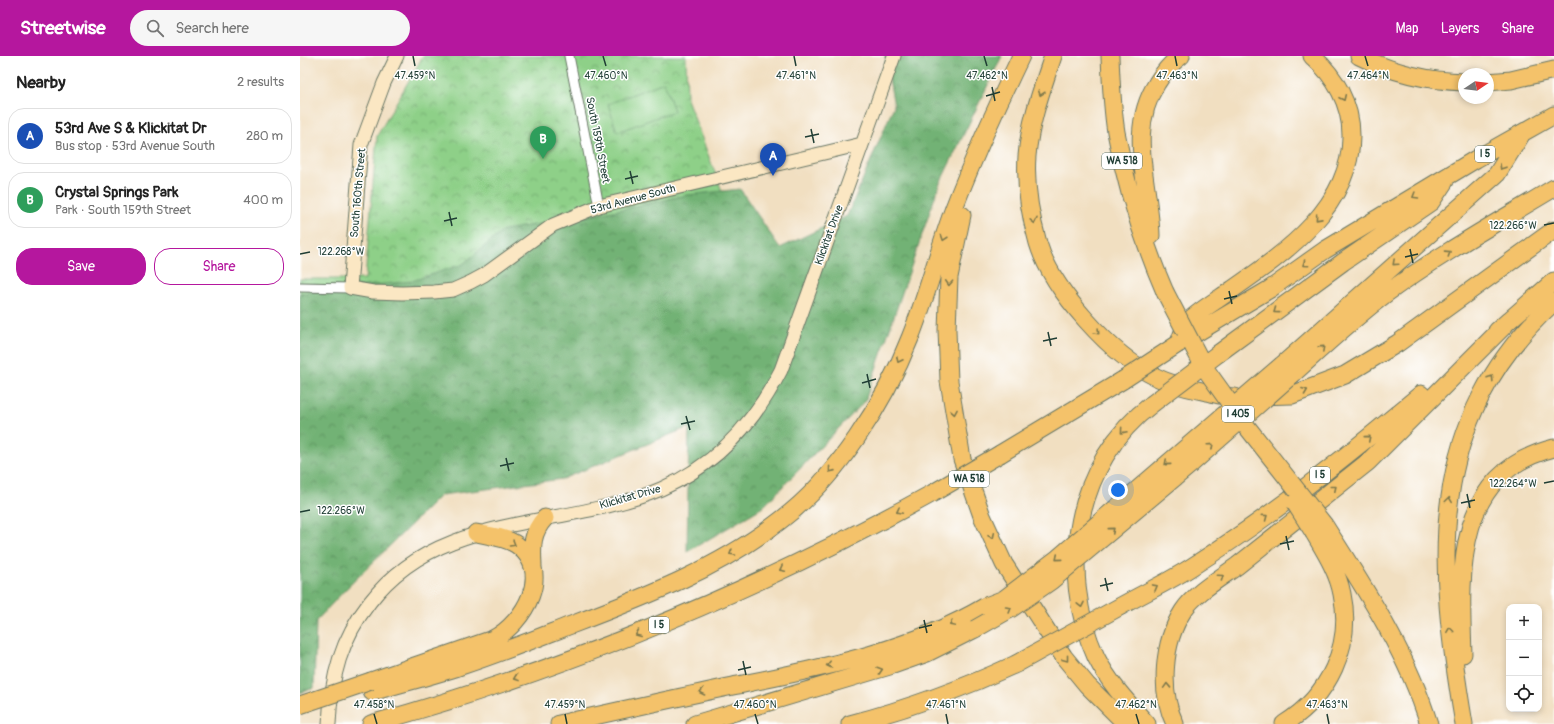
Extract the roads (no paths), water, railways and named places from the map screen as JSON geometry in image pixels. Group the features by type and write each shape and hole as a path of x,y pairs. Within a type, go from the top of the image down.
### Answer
{"highway":[{"name":"WA 518","path":"1021,56 983,137 960,220 949,277 947,330 949,381 962,459 982,516 1004,564 1064,657 1087,685 1126,724"},
{"path":"1053,56 1032,117 1027,156 1029,197 1038,244 1052,274 1079,313 1115,350 1155,377 1192,389 1232,397 1292,395 1345,376 1398,344 1554,230"},
{"name":"WA 518","path":"1110,56 1116,131 1126,180 1152,262"},
{"path":"1152,262 1151,229 1140,145 1141,128 1151,93 1162,74 1181,56"},
{"path":"1197,324 1273,262 1301,236 1322,213 1334,196 1343,177 1352,146 1351,128 1346,103 1334,80 1312,56"},
{"path":"1359,56 1399,72 1436,80 1458,82"},
{"path":"1494,81 1511,80 1551,71"},
{"name":"I 5","path":"371,724 451,702 644,631 732,595 933,493 1123,380 1178,344 1197,324 1270,289 1325,250 1554,115"},
{"name":"I 5","path":"695,724 893,665 927,653 975,629 1012,608 1051,581 1190,465 1287,369 1497,174 1526,132"},
{"path":"300,706 372,686 462,666 623,606 682,580 735,552 782,520 815,490 852,444 888,383 910,338 954,209 983,137"},
{"path":"1148,724 1113,686 1096,656 1083,617 1078,594 1076,552 1082,512 1089,488 1100,466 1110,448 1125,429 1152,404 1343,262 1431,202 1449,176"},
{"name":"I 5","path":"558,724 855,660 916,640 944,628 986,606 1004,599 1058,558 1287,369 1389,292 1448,253 1552,189"},
{"name":"I 405","path":"1152,262 1165,292 1204,367 1380,612 1413,682 1429,724"},
{"name":"I 5","path":"850,724 943,695 1016,664 1189,568 1251,527 1363,443 1504,325 1554,281"},
{"path":"1465,724 1446,600 1446,518 1451,483 1474,410 1486,385 1516,341 1554,302"},
{"path":"1175,724 1167,698 1166,663 1175,627 1183,610 1214,582 1237,566 1368,462 1504,325"},
{"path":"1465,724 1462,570 1465,547 1471,521 1487,491 1508,468 1521,461 1554,448"},
{"path":"1521,461 1540,459 1554,461"},
{"path":"372,686 500,635 517,622 524,611 533,589 534,573 532,540 539,524 545,518"},
{"path":"1284,724 1306,709 1317,696 1329,679 1343,646 1345,611 1342,593 1327,554 1320,529"},
{"path":"476,533 504,539 518,546 529,559 534,573"}],"main road":[{"name":"South 160th Street","path":"350,288 361,145 384,83 397,56"},
{"name":"Klickitat Drive","path":"329,724 334,672 349,633 373,597 394,576 414,560 448,542 476,533 619,502 662,488 705,464 742,430 763,403 780,370 894,56"},
{"name":"53rd Avenue South","path":"350,288 373,292 402,293 453,290 484,275 553,225 599,206 862,144"}],"street":[{"name":"South 159th Street","path":"569,56 599,206"},
{"path":"300,287 350,288"}],"place":[{"name":"Crystal Springs Park","path":"543,159"},
{"name":"53rd Ave S & Klickitat Dr","path":"773,176"}]}
